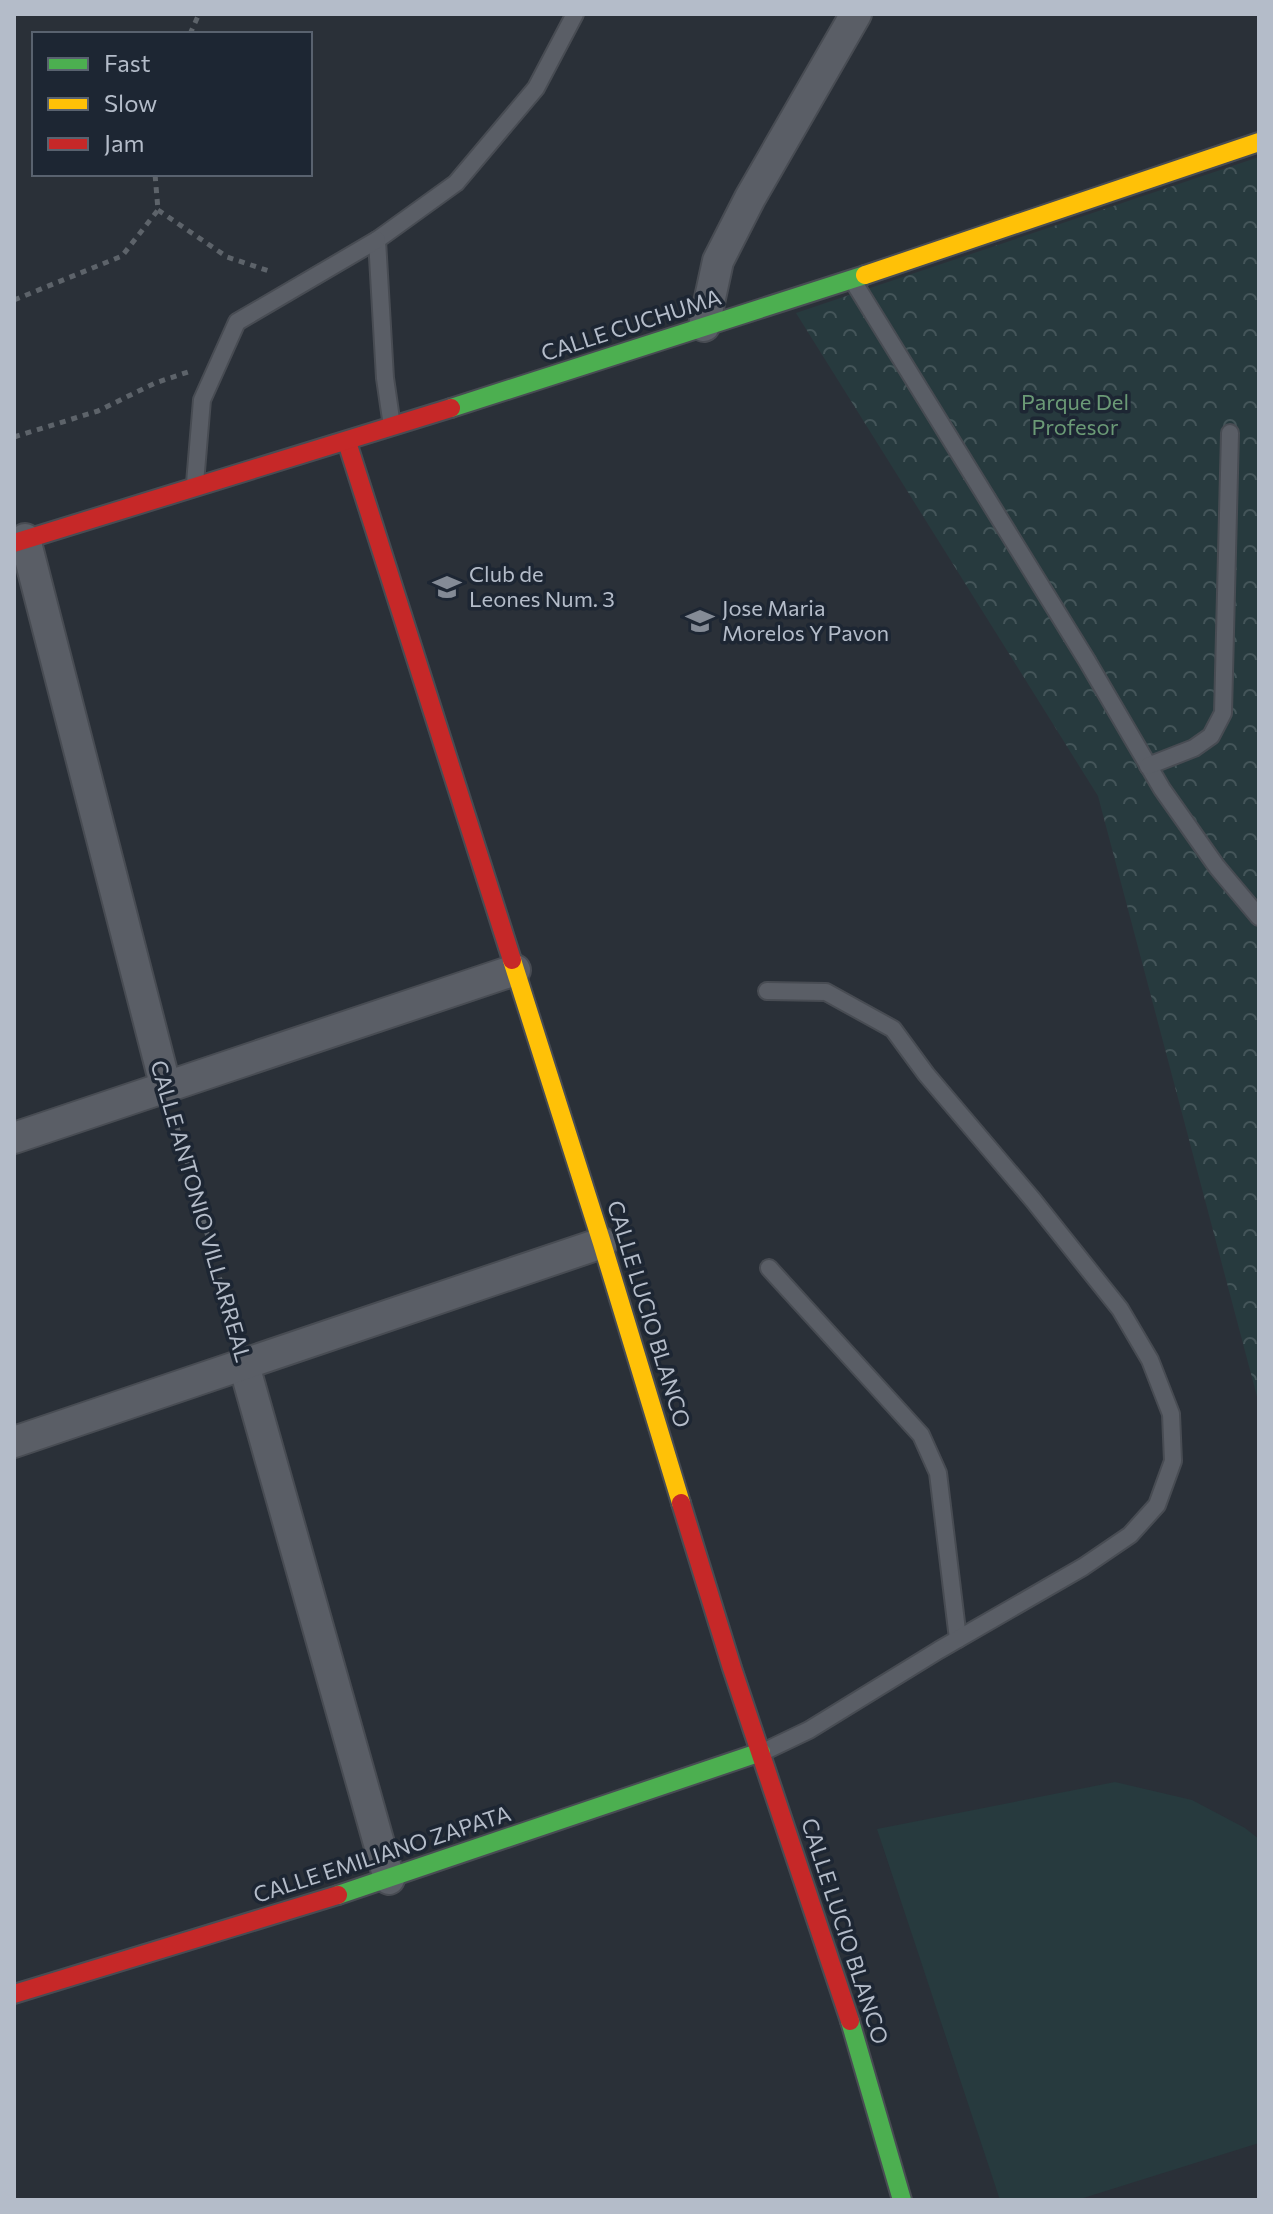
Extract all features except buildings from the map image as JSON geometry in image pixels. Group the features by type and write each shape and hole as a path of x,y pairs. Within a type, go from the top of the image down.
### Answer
{"street":[{"path":"704,326 718,261 750,198 856,14"},
{"name":"CALLE CUCHUMA","path":"20,541 347,442 853,279 1259,142"},
{"name":"CALLE LUCIO BLANCO","path":"347,442 602,1243 732,1668 852,2026 902,2200"},
{"name":"CALLE ANTONIO VILLARREAL","path":"20,541 166,1088"},
{"path":"14,1138 515,970"},
{"path":"14,1442 602,1243"},
{"name":"CALLE ANTONIO VILLARREAL","path":"244,1365 389,1879"},
{"name":"CALLE EMILIANO ZAPATA","path":"14,1994 389,1879 761,1752"}],"lane":[{"path":"195,486 202,400 237,322 377,240 456,183 536,88 575,14"},
{"path":"377,240 385,378 392,427"},
{"path":"853,279 1162,789 1208,854 1259,917"},
{"path":"1148,766 1194,748 1211,736 1223,713 1230,433"},
{"path":"761,1752 809,1730 1083,1567 1130,1535 1157,1505 1173,1461 1171,1414 1150,1360 1120,1309 926,1074 893,1029 826,992 767,991"},
{"path":"769,1268 921,1435 938,1473 958,1639"}],"path":[{"path":"14,300 122,256 158,210 155,176"},
{"path":"158,210 227,257 265,271 312,278"},
{"path":"14,437 98,411 155,383 220,362"},
{"name":"CALLE ANTONIO VILLARREAL","path":"166,1088 244,1365"}],"green space":[{"name":"Parque Del Profesor","path":"1259,157 1259,1404 1098,796 796,313"},
{"path":"1115,1782 1192,1800 1245,1828 1259,1839 1259,2143 1077,2200 1000,2200 877,1829"}],"traffic: fast":[{"path":"451,408 865,275"},
{"path":"338,1895 761,1752"},
{"path":"850,2021 902,2200"}],"traffic: slow":[{"path":"865,275 1259,142"},
{"path":"512,960 681,1503"}],"traffic: jam":[{"path":"14,543 451,408"},
{"path":"347,442 512,960"},
{"path":"681,1503 732,1668 850,2021"},
{"path":"14,1994 338,1895"}],"place":[{"name":"Club de Leones Num. 3","path":"447,587"},
{"name":"Jose Maria Morelos Y Pavon","path":"700,621"}]}
